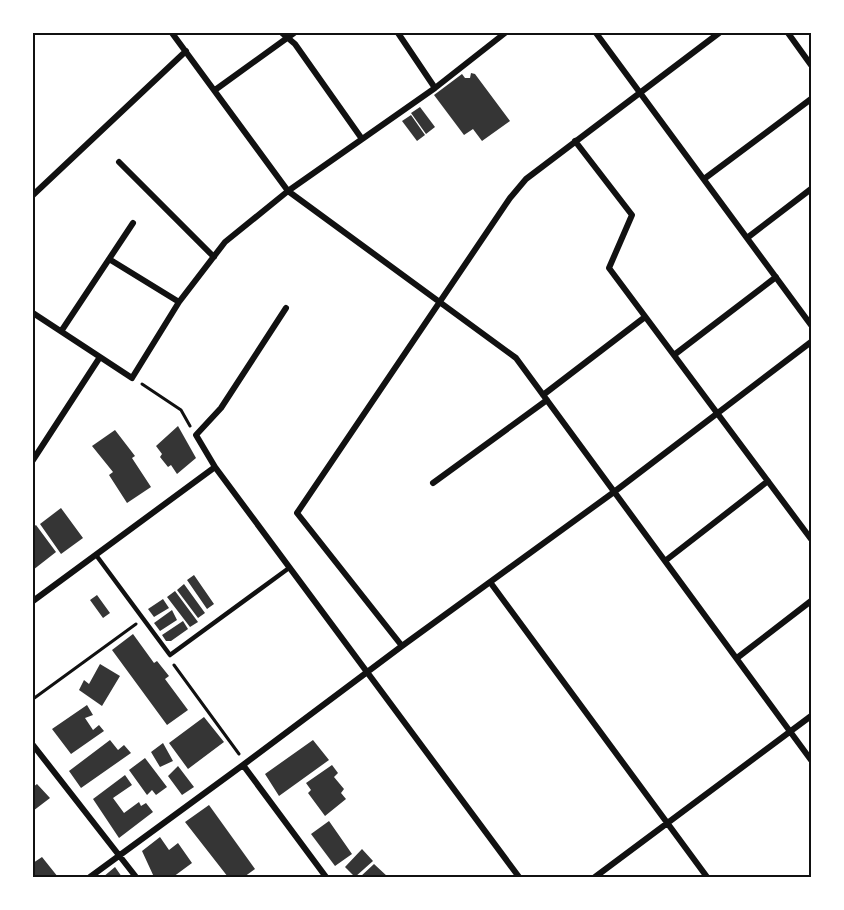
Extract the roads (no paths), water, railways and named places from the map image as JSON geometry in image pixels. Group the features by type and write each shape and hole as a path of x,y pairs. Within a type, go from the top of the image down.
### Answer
{"street":[{"path":"172,33 288,191 516,358 811,760"},
{"path":"215,90 285,35 294,33"},
{"path":"398,33 435,88"},
{"path":"33,313 132,378 179,302 225,242 288,191 435,88 505,33"},
{"path":"596,33 811,325"},
{"path":"402,646 297,513 510,198 526,179 719,33"},
{"path":"788,33 811,65"},
{"path":"285,35 295,44 362,139"},
{"path":"33,195 186,51"},
{"path":"704,179 811,99"},
{"path":"575,141 632,214 609,268 811,539"},
{"path":"119,162 214,256"},
{"path":"747,238 811,189"},
{"path":"62,330 133,223"},
{"path":"109,259 179,302"},
{"path":"674,355 776,277"},
{"path":"286,308 221,408 196,435 215,467 519,877"},
{"path":"433,483 645,316"},
{"path":"90,877 614,492 811,342"},
{"path":"33,460 100,357"},
{"path":"33,601 215,467"},
{"path":"665,561 768,481"},
{"path":"490,582 707,877"},
{"path":"737,658 811,601"},
{"path":"595,877 811,716"},
{"path":"33,745 136,877"},
{"path":"243,765 326,877"}],"lane":[{"path":"96,555 170,655 289,568"}]}
